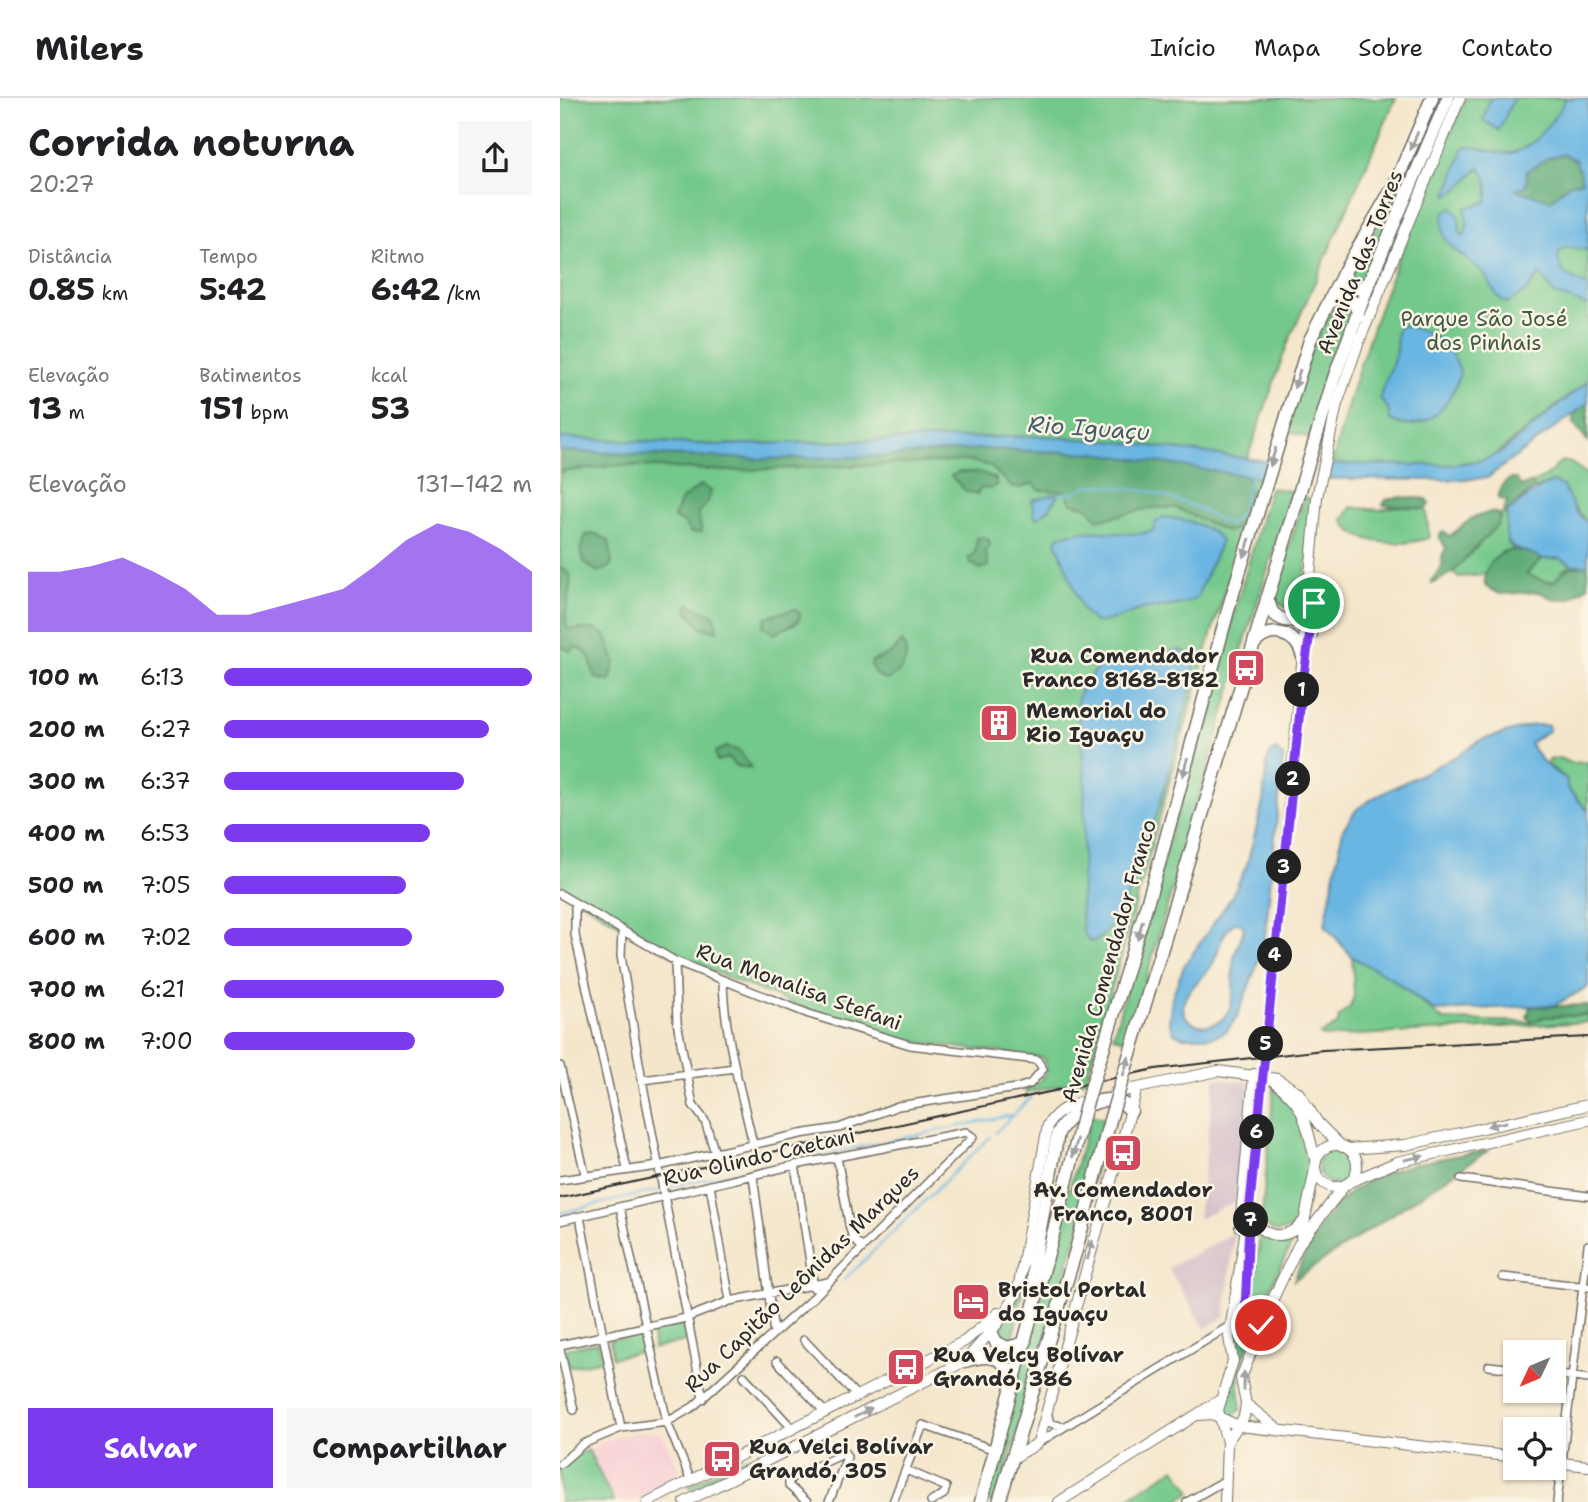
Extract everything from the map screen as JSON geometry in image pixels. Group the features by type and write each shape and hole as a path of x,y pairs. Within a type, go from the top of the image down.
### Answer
{"highway":[{"name":"Avenida das Torres","path":"1280,432 1310,340 1344,272 1395,184 1432,98"},
{"name":"Avenida das Torres","path":"1322,444 1334,378 1370,280 1448,98"},
{"path":"1344,272 1347,284 1355,289 1364,287 1370,280"},
{"path":"1328,303 1340,296 1350,299 1357,307 1357,317"},
{"name":"Avenida Comendador Franco","path":"981,1502 1086,1105 1159,864 1280,432"},
{"path":"999,1502 1076,1250 1110,1120 1250,651 1301,492 1322,444"},
{"path":"1267,598 1275,616 1304,628 1308,611"},
{"path":"1250,651 1265,635 1282,633 1296,642 1303,657"},
{"path":"1035,1304 1032,1291 1034,1261 1058,1133 1071,1115 1096,1103 1123,1101 1132,1106"},
{"path":"991,1332 996,1342 1007,1348 1025,1343"},
{"path":"965,1361 988,1355 999,1358 1010,1375 1012,1390"}],"main road":[{"path":"1308,611 1322,444 1349,368 1460,98"},
{"path":"1302,690 1304,628 1314,603 1310,582"},
{"path":"1059,1502 1199,1415 1220,1400 1226,1390 1233,1361 1229,1337 1250,1203 1302,690 1304,628"},
{"path":"685,1502 965,1361 991,1332 1018,1290 1048,1125 1055,1114 1074,1104 1219,1071 1254,1074 1286,1082 1298,1091 1318,1124 1345,1148 1356,1165 1347,1183 1299,1244"},
{"path":"1242,1241 1240,1227 1254,1074"},
{"path":"1270,1078 1289,1093 1305,1115 1316,1165 1326,1184 1347,1183 1397,1161 1588,1120"},
{"path":"1012,1460 1038,1444 1132,1106 1132,1089"},
{"path":"1227,1442 1244,1417 1246,1404 1241,1378 1270,1305 1299,1244 1316,1165 1324,1149 1405,1145 1588,1105"},
{"path":"1540,1115 1538,1123 1545,1129"},
{"path":"1250,1203 1245,1309 1257,1337"},
{"path":"1251,1218 1265,1232 1276,1236 1292,1233 1305,1220"},
{"path":"649,1502 791,1427 951,1348 993,1320 1020,1277"},
{"path":"1252,1321 1270,1305"},
{"path":"1233,1323 1246,1319 1252,1321"},
{"path":"927,1380 959,1357 958,1352 951,1348"},
{"path":"1220,1400 1220,1417 1227,1442 1225,1502"},
{"path":"1246,1404 1279,1430"},
{"path":"1199,1415 1220,1417 1238,1426 1503,1456"},
{"path":"779,1455 770,1451 770,1447 791,1427"},
{"path":"752,1448 761,1455 758,1466"},
{"path":"1566,1463 1588,1466"},
{"path":"1003,1489 1006,1502"}],"street":[{"name":"Rua Monalisa Stefani","path":"560,894 675,961 809,1014 910,1045 1027,1058 1042,1063 1039,1076 1030,1084 898,1106 839,1128 753,1144"},
{"path":"575,903 575,935 626,1168"},
{"path":"622,931 621,956 642,1080 703,1399"},
{"path":"675,961 677,1022 693,1105 705,1121 715,1153"},
{"path":"560,1180 626,1168 658,1166 753,1144 735,1068 724,1007 723,980"},
{"path":"560,1066 585,1174"},
{"path":"642,1080 735,1068"},
{"name":"Rua Olindo Caetani","path":"560,1221 796,1165 966,1132"},
{"name":"Rua Capitão Leônidas Marques","path":"560,1464 583,1444 621,1428 667,1422 703,1399 815,1296 972,1139 972,1134 966,1132"},
{"path":"837,1157 850,1229 854,1240 863,1248"},
{"path":"796,1165 815,1296"},
{"path":"753,1176 774,1333"},
{"path":"1461,1179 1588,1196"},
{"path":"710,1185 730,1301"},
{"path":"620,1207 667,1422 691,1481"},
{"path":"580,1217 621,1428"},
{"path":"1565,1417 1585,1287 1588,1245"},
{"path":"1503,1277 1585,1287"},
{"path":"574,1410 560,1347 686,1318 730,1301 829,1282"},
{"path":"1038,1444 1233,1323"},
{"path":"804,1340 856,1395"},
{"path":"777,1361 824,1411"},
{"path":"1489,1366 1503,1368"},
{"path":"1566,1376 1588,1378"},
{"path":"744,1377 791,1427"},
{"path":"1047,1411 1050,1423 1065,1427"},
{"path":"893,1502 923,1425 995,1450"},
{"path":"805,1501 789,1486 789,1479 845,1453 847,1457 829,1502"},
{"path":"906,1470 946,1487 944,1494 931,1502"},
{"path":"1187,1502 1224,1480"},
{"path":"1557,1502 1558,1480"}],"shaded area":[{"path":"1215,1078 1249,1082 1236,1201 1198,1219"},
{"path":"1234,1233 1225,1316 1205,1329 1168,1268"},
{"path":"644,1431 661,1432 683,1476 632,1502 614,1502 588,1450 608,1439"}],"green space":[{"path":"560,98 1396,98 1287,345 1247,459 1039,436 720,445 560,438"},
{"path":"1435,98 1444,98 1365,279 1357,286 1349,277 1401,184"},
{"name":"Parque São José dos Pinhais","path":"1466,98 1588,98 1588,381 1490,459 1448,465 1332,465 1358,371 1390,278"},
{"path":"1563,154 1576,160 1582,181 1569,184 1551,200 1515,190 1527,181 1527,171 1548,158"},
{"path":"1344,301 1350,307 1351,318 1310,438 1285,430 1316,340 1334,309"},
{"path":"1588,403 1588,442 1574,423 1573,414"},
{"path":"976,449 1096,453 1261,478 1210,638 1086,1080 1026,1093 1025,1090 1041,1080 1047,1070 1043,1058 906,1041 801,1007 670,954 560,889 560,451 768,457"},
{"path":"976,449 1096,453 1243,475 1248,480 1251,509 1245,526 1227,532 1176,508 1151,508 1098,520 1088,507 1071,503 1065,491 1039,490 1033,483 1020,488 1011,486 990,466 970,461 725,471 620,465 560,472 561,451 768,457"},
{"path":"1561,461 1571,463 1588,475 1588,523 1553,482 1533,489 1532,483 1547,476"},
{"path":"959,472 980,472 996,479 996,485 991,489 980,488 978,494 967,492 951,476"},
{"path":"1510,479 1516,479 1521,486 1532,483 1533,489 1507,512 1504,510 1507,501 1498,498 1502,485"},
{"path":"701,485 711,491 708,502 698,513 702,532 691,533 683,522 674,518 680,501"},
{"path":"1270,488 1293,491 1243,647 1128,1041 1113,1036"},
{"path":"1304,497 1314,500 1302,602 1287,608 1279,603 1275,594"},
{"path":"1399,497 1427,499 1429,504 1426,509 1383,505 1386,500"},
{"path":"1397,506 1426,509 1429,538 1394,543 1370,540 1350,529 1343,520 1351,507 1380,510"},
{"path":"1504,510 1508,521 1508,543 1514,550 1502,552 1483,575 1458,577 1453,572 1498,524"},
{"path":"1491,512 1500,514 1498,524 1453,572 1432,584 1431,581 1442,567 1442,556 1446,548 1439,536 1443,532 1450,536 1472,518"},
{"path":"597,534 609,541 612,564 598,572 585,563 580,550 586,535"},
{"path":"984,537 989,540 990,546 986,551 988,566 981,569 970,563 969,558 975,553 977,538"},
{"path":"1514,550 1536,554 1542,559 1526,574 1546,582 1555,581 1569,568 1588,565 1588,586 1571,598 1555,600 1540,592 1500,594 1485,586 1486,572 1496,557"},
{"path":"1559,558 1573,565 1563,570 1555,581 1535,580 1526,574 1542,559"},
{"path":"560,567 570,574 566,616 568,629 595,629 605,635 615,662 610,681 596,678 588,656 582,649 576,647 570,651 560,646"},
{"path":"689,604 714,615 717,631 701,627 687,610"},
{"path":"795,609 800,614 799,621 774,634 763,626 766,617"},
{"path":"902,642 906,659 901,669 887,680 876,675 871,667 872,661 890,654"},
{"path":"726,747 740,751 751,768 736,766 728,758 717,761 715,752"},
{"path":"1559,758 1571,763 1588,762 1588,811 1567,788 1566,778 1548,765 1549,760"},
{"path":"1352,957 1390,977 1443,1020 1532,1022 1544,1017 1588,1015 1588,1022 1324,1037 1320,1035 1338,1024 1339,1017 1350,1007 1354,996"},
{"path":"1588,1005 1588,1015 1544,1017 1532,1022 1527,1017 1530,1007"},
{"path":"1274,1088 1286,1096 1304,1130 1310,1174 1309,1195 1304,1213 1294,1227 1276,1232 1261,1224"},
{"path":"1091,1115 1106,1119 1088,1199 996,1502 986,1502 1053,1245"},
{"path":"1336,1148 1349,1153 1354,1166 1349,1179 1336,1184 1323,1179 1318,1166 1323,1153"},
{"path":"1489,1150 1294,1280 1310,1244 1327,1216 1347,1196 1368,1181 1393,1170"},
{"path":"1260,1233 1275,1240 1295,1237 1259,1311 1253,1305"},
{"path":"1027,1274 1013,1336 1004,1342 997,1333 1013,1307"},
{"path":"683,1323 689,1340 653,1349 652,1331"},
{"path":"1240,1324 1249,1326 1253,1333 1238,1372 1241,1409 1233,1416 1223,1411 1223,1407 1233,1372 1233,1330"},
{"path":"641,1332 648,1350 612,1358 610,1340"},
{"path":"598,1342 603,1360 569,1367 566,1349"},
{"path":"588,1450 614,1502 560,1502 560,1470 572,1456"},
{"path":"753,1454 757,1457 755,1460 694,1494 689,1486"},
{"path":"1175,1468 1191,1492 1175,1502 1122,1502"}],"water":[{"path":"1490,98 1514,98 1499,130 1483,120"},
{"path":"1566,98 1588,98 1588,250 1567,247 1559,252 1559,260 1566,275 1588,286 1588,306 1554,294 1540,274 1527,291 1507,303 1496,294 1483,273 1448,243 1442,225 1444,213 1452,207 1459,216 1460,233 1464,236 1467,226 1465,208 1486,202 1488,188 1480,167 1455,192 1447,195 1464,147 1502,153 1522,149 1532,143 1548,125","holes":["1563,154 1576,160 1582,181 1569,184 1551,200 1516,190 1526,185 1527,171 1548,158"]},
{"path":"1402,325 1439,340 1451,353 1460,372 1444,406 1426,421 1415,424 1390,420 1388,409 1380,398 1395,357 1396,336"},
{"name":"Rio Iguaçu","path":"1588,381 1588,403 1487,478 1261,478 1096,453 976,449 892,456 760,459 560,451 560,438 720,445 1039,436 1120,442 1289,464 1448,465 1481,461 1502,452"},
{"path":"1553,482 1563,486 1576,512 1588,523 1588,565 1573,565 1559,558 1542,559 1511,546 1508,541 1507,512"},
{"path":"1059,493 1050,508 1038,518 1035,517 1032,500"},
{"path":"1164,517 1203,527 1217,535 1221,541 1197,597 1177,605 1143,609 1094,622 1083,611 1056,541 1058,537 1084,532 1145,533 1154,530 1155,523"},
{"path":"1179,650 1194,656 1194,677 1154,823 1124,903 1108,930 1091,942 1083,933 1081,914 1085,779 1077,702 1082,687 1100,665"},
{"path":"1533,725 1548,725 1549,730 1530,743 1545,764 1566,778 1567,788 1588,811 1588,987 1555,1005 1435,1011 1390,977 1352,957 1325,925 1343,829 1357,809 1375,797 1455,757 1481,740"},
{"path":"1276,750 1283,757 1265,936 1257,965 1237,1017 1227,1031 1213,1037 1183,1037 1174,1033 1169,1022 1172,997 1184,966 1231,898 1247,865 1263,802 1270,753","holes":["1234,923 1240,923 1244,928 1233,965 1233,992 1228,1012 1222,1019 1206,1026 1190,1021 1183,1008 1185,998 1212,965 1225,933"]}],"pier":[{"path":"1273,458 1330,461 1326,483 1266,482"}],"waterway":[{"path":"1059,493 1073,494 1087,486 1098,485 1152,492 1191,505 1230,525 1242,511 1251,475"},
{"path":"995,1133 1031,1097"},
{"path":"667,1187 1013,1115"},
{"path":"844,1280 990,1137"},
{"path":"560,1213 658,1190"}],"railway":[{"path":"560,1198 1155,1069 1323,1050 1588,1037"}],"place":[{"name":"Rua Comendador Franco 8168-8182","path":"1246,668"},
{"name":"Memorial do Rio Iguaçu","path":"999,723"},
{"name":"Av. Comendador Franco, 8001","path":"1123,1153"},
{"name":"Bristol Portal do Iguaçu","path":"971,1302"},
{"name":"Rua Velcy Bolívar Grandó, 386","path":"906,1367"},
{"name":"Rua Velci Bolívar Grandó, 305","path":"722,1459"}],"route":[{"path":"1261,1325 1257,1337 1255,1326 1245,1309 1250,1203 1302,690 1306,680 1314,603"}]}
